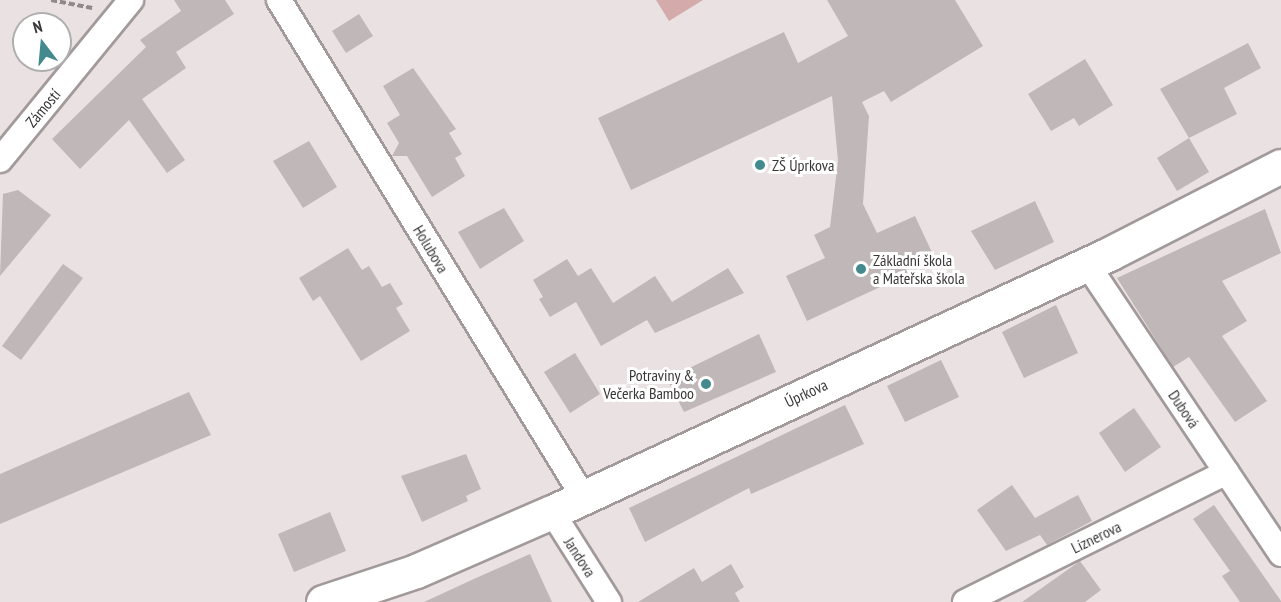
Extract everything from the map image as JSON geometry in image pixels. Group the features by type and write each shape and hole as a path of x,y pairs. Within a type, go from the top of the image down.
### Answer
{"street":[{"name":"Holubova","path":"279,0 584,498"},
{"name":"Zámostí","path":"0,160 126,7"},
{"name":"Úprkova","path":"323,602 416,571 584,498 1087,264 1281,166"},
{"name":"Dubová","path":"1087,264 1281,554"},
{"name":"Líznerova","path":"964,602 1227,472"},
{"name":"Jandova","path":"552,512 609,602"}],"path":[{"path":"51,0 126,7"}],"shaded area":[{"path":"656,0 703,0 669,21"}],"building":[{"path":"174,0 225,0 234,14 176,52 186,68 142,99 185,160 167,173 129,120 80,169 52,139 146,47 140,40 181,11"},
{"path":"827,0 955,0 983,46 891,102 884,91 862,102 869,116 863,204 877,233 915,216 936,261 807,321 786,276 825,258 814,235 830,227 838,161 832,96 631,190 598,118 784,32 798,63 848,36"},
{"path":"359,14 373,36 346,53 332,31"},
{"path":"1248,43 1261,68 1224,88 1237,114 1189,138 1160,89"},
{"path":"1085,59 1113,105 1079,126 1074,118 1051,131 1028,94"},
{"path":"413,68 456,129 449,133 462,154 455,158 465,176 432,197 407,156 392,156 399,143 387,123 400,115 383,86"},
{"path":"1189,138 1209,172 1177,191 1157,158"},
{"path":"309,141 337,187 303,208 273,161"},
{"path":"18,190 51,215 0,276 3,194"},
{"path":"1035,201 1054,242 995,270 971,231"},
{"path":"504,208 524,241 480,269 458,232"},
{"path":"1265,209 1281,253 1222,281 1247,321 1222,336 1267,401 1235,422 1189,357 1173,367 1117,278"},
{"path":"348,248 362,270 369,266 382,287 390,283 403,304 396,308 410,331 361,361 320,296 313,301 299,278"},
{"path":"567,259 578,276 591,268 613,303 655,276 672,302 728,268 744,293 655,333 647,320 601,346 576,302 550,317 539,299 543,297 533,280"},
{"path":"63,264 83,278 21,360 2,346"},
{"path":"1056,305 1078,353 1024,378 1002,332"},
{"path":"759,334 776,372 684,412 667,379"},
{"path":"575,353 600,394 570,413 544,372"},
{"path":"941,360 959,397 905,422 887,386"},
{"path":"189,392 211,435 0,524 0,474"},
{"path":"845,405 864,444 751,494 749,488 645,542 629,508"},
{"path":"1134,408 1161,447 1125,472 1099,433"},
{"path":"466,454 481,489 466,496 468,501 422,522 401,476"},
{"path":"1012,485 1035,518 1078,495 1092,521 1047,545 1040,535 1006,551 977,510"},
{"path":"1214,505 1281,602 1240,602 1222,576 1230,571 1193,519"},
{"path":"330,512 346,551 294,572 278,534"},
{"path":"530,554 552,602 424,602 476,578"},
{"path":"1080,561 1101,590 1085,602 1022,602"},
{"path":"731,564 744,587 735,593 740,602 638,602 694,568 702,582"}],"place":[{"name":"ZŠ Úprkova","path":"760,165"},
{"name":"Základní škola a Mateřska škola","path":"861,269"},
{"name":"Potraviny & Večerka Bamboo","path":"706,384"}]}
